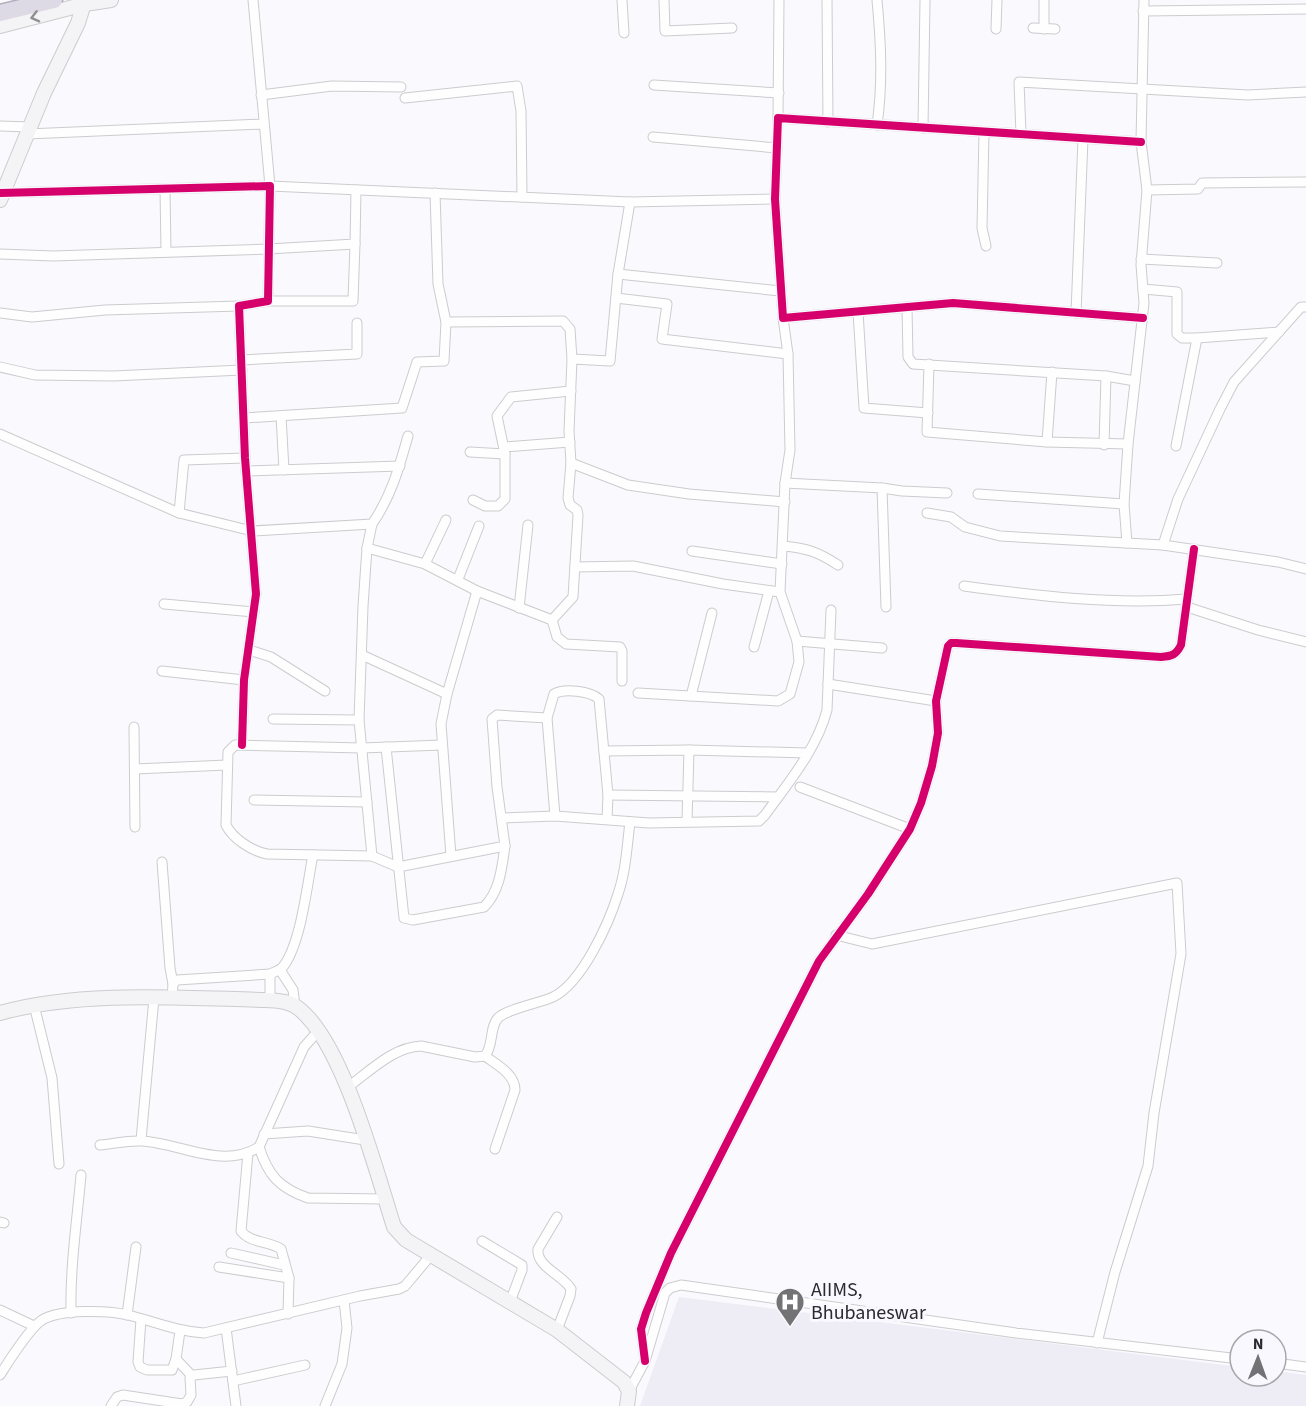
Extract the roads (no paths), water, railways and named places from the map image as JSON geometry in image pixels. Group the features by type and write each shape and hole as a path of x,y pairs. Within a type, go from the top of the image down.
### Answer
{"highway":[{"path":"0,13 54,0"}],"street":[{"path":"0,26 85,2 111,0"},
{"path":"253,0 270,186 268,301"},
{"path":"622,0 624,33"},
{"path":"664,0 665,31 732,28"},
{"path":"638,693 778,701 786,698 793,688 799,662 797,641 780,592 785,483 790,450 788,354 780,291 775,199 779,93 779,0"},
{"path":"827,0 828,122"},
{"path":"877,0 882,63 877,125"},
{"path":"923,128 925,0"},
{"path":"996,29 997,0"},
{"path":"1044,0 1044,28"},
{"path":"1127,543 1124,504 1128,444 1143,318 1141,259 1147,190 1141,142 1144,0"},
{"path":"85,2 1,195 270,186 630,202 775,199"},
{"path":"1143,10 1306,9"},
{"path":"1034,28 1055,29"},
{"path":"1021,134 1019,82 1248,95 1306,92"},
{"path":"654,85 779,93"},
{"path":"261,95 332,86 401,87"},
{"path":"405,98 517,86 521,111 522,197"},
{"path":"778,118 1141,142"},
{"path":"0,126 28,130 263,124"},
{"path":"984,132 982,228 986,246"},
{"path":"653,137 777,148"},
{"path":"1076,313 1083,139"},
{"path":"1147,190 1198,189 1202,183 1306,182"},
{"path":"165,189 166,252"},
{"path":"0,313 32,316 105,310 239,306 268,301 353,301 356,190"},
{"path":"244,418 402,408 417,362 444,361 446,322 438,284 435,193"},
{"path":"572,359 610,361 618,274 630,202"},
{"path":"0,254 53,256 355,244"},
{"path":"1141,259 1217,263"},
{"path":"618,274 780,291"},
{"path":"1143,289 1177,292 1177,334 1182,338 1279,332"},
{"path":"616,298 667,304 662,339 788,354"},
{"path":"783,318 953,303 1143,318"},
{"path":"239,306 245,458 256,594 244,680 242,745"},
{"path":"1163,545 1178,499 1234,382 1301,307 1306,307"},
{"path":"907,308 909,361 913,364 1106,376 1134,381"},
{"path":"858,312 864,408 928,413"},
{"path":"446,322 563,321 570,329 571,463 568,502 577,510 578,516 575,567 573,597 552,620"},
{"path":"241,360 357,354 357,323"},
{"path":"1176,446 1197,338"},
{"path":"929,364 927,432 1047,442 1128,444"},
{"path":"0,367 35,375 113,376 242,370"},
{"path":"1047,442 1052,372"},
{"path":"1104,445 1106,376"},
{"path":"473,500 485,506 498,506 505,499 505,451 497,416 511,397 571,391"},
{"path":"281,416 284,470"},
{"path":"0,434 179,513 252,531 372,525"},
{"path":"372,856 359,720 367,549 372,525 390,495 408,436"},
{"path":"470,452 505,451 570,442"},
{"path":"179,513 184,460 245,458"},
{"path":"571,463 628,485 689,494 785,502"},
{"path":"246,471 400,466"},
{"path":"785,483 947,493"},
{"path":"882,488 886,607"},
{"path":"978,494 1124,504"},
{"path":"927,513 951,518 965,527 1000,536 1163,545 1278,561 1306,569"},
{"path":"425,564 446,520"},
{"path":"519,608 528,525"},
{"path":"458,579 479,526"},
{"path":"783,546 813,550 838,565"},
{"path":"367,549 425,564 458,579 477,591 552,620"},
{"path":"645,1361 641,1329 670,1253 819,961 868,894 910,829 921,803 932,766 938,733 936,701 946,653 951,643 1172,656 1181,645 1194,549"},
{"path":"692,551 782,564"},
{"path":"575,567 633,566 723,584 780,592"},
{"path":"964,586 1039,596 1187,603 1258,630 1306,642"},
{"path":"451,856 441,724 447,694 477,591"},
{"path":"754,647 769,591"},
{"path":"164,604 254,612"},
{"path":"502,818 555,816 630,822 759,821 808,753 823,725 827,710 831,610"},
{"path":"692,696 712,613"},
{"path":"552,620 557,637 566,644 620,647 622,681"},
{"path":"797,641 882,648"},
{"path":"249,650 271,657 325,691"},
{"path":"362,655 447,694"},
{"path":"162,671 244,680"},
{"path":"828,684 936,701"},
{"path":"555,816 547,718 552,699 558,691 596,696 599,699 608,795 607,819"},
{"path":"386,747 404,918 413,920 484,907 491,901 502,869 505,846 497,787 492,720 497,715 547,718"},
{"path":"273,719 359,720"},
{"path":"134,728 135,827"},
{"path":"442,745 362,748 242,745 231,748 227,765 225,819 228,829 252,849 267,855 372,856 398,867 505,846"},
{"path":"604,751 689,750 808,753"},
{"path":"687,822 689,750"},
{"path":"135,769 227,765"},
{"path":"800,787 910,829"},
{"path":"608,795 778,797"},
{"path":"254,800 367,802"},
{"path":"485,1056 489,1051 496,1020 502,1015 555,996 567,986 584,965 602,936 619,894 630,822"},
{"path":"173,984 177,980 184,979 270,974 280,970 287,960 300,925 313,855"},
{"path":"162,862 173,984 172,998"},
{"path":"836,935 872,944 1177,883 1181,954 1154,1113 1148,1166 1115,1272 1097,1343"},
{"path":"280,970 293,990 295,1006"},
{"path":"270,974 270,1000"},
{"path":"0,1013 34,1005 119,998 270,1000 287,1002 295,1006 319,1030 348,1087 398,1232 406,1240 557,1330 624,1382 629,1391"},
{"path":"141,1140 154,998"},
{"path":"34,1005 52,1078 59,1164"},
{"path":"319,1030 304,1047 264,1134 259,1147 265,1165 276,1180 296,1194 308,1198 385,1199"},
{"path":"348,1087 401,1050 412,1046 475,1057 485,1056 512,1077 515,1084 495,1149"},
{"path":"264,1134 308,1131 365,1140"},
{"path":"100,1145 141,1140 214,1155 237,1156 259,1147"},
{"path":"248,1153 241,1231 252,1239 281,1249 289,1278 288,1314"},
{"path":"71,1313 72,1254 78,1220 81,1175"},
{"path":"557,1217 538,1250 541,1262 564,1279 571,1289 557,1330"},
{"path":"482,1241 522,1265 510,1302"},
{"path":"127,1315 136,1247"},
{"path":"231,1253 284,1265"},
{"path":"0,1375 34,1326 43,1320 71,1313 127,1315 180,1331 204,1333 405,1286 431,1255"},
{"path":"219,1267 289,1278"},
{"path":"627,1406 629,1391 645,1361 665,1293 670,1288 681,1286 1016,1334 1228,1358"},
{"path":"325,1406 342,1364 347,1328 344,1300"},
{"path":"0,1310 34,1326"},
{"path":"141,1319 138,1362 140,1367 147,1370 172,1370 180,1331"},
{"path":"226,1328 236,1406"},
{"path":"176,1359 192,1376"},
{"path":"192,1376 201,1373 233,1376 305,1365"},
{"path":"1288,1365 1306,1367"},
{"path":"111,1406 117,1397 123,1395 172,1403 187,1402 191,1395 192,1376"}],"place":[{"name":"AIIMS, Bhubaneswar","path":"790,1328"}]}
